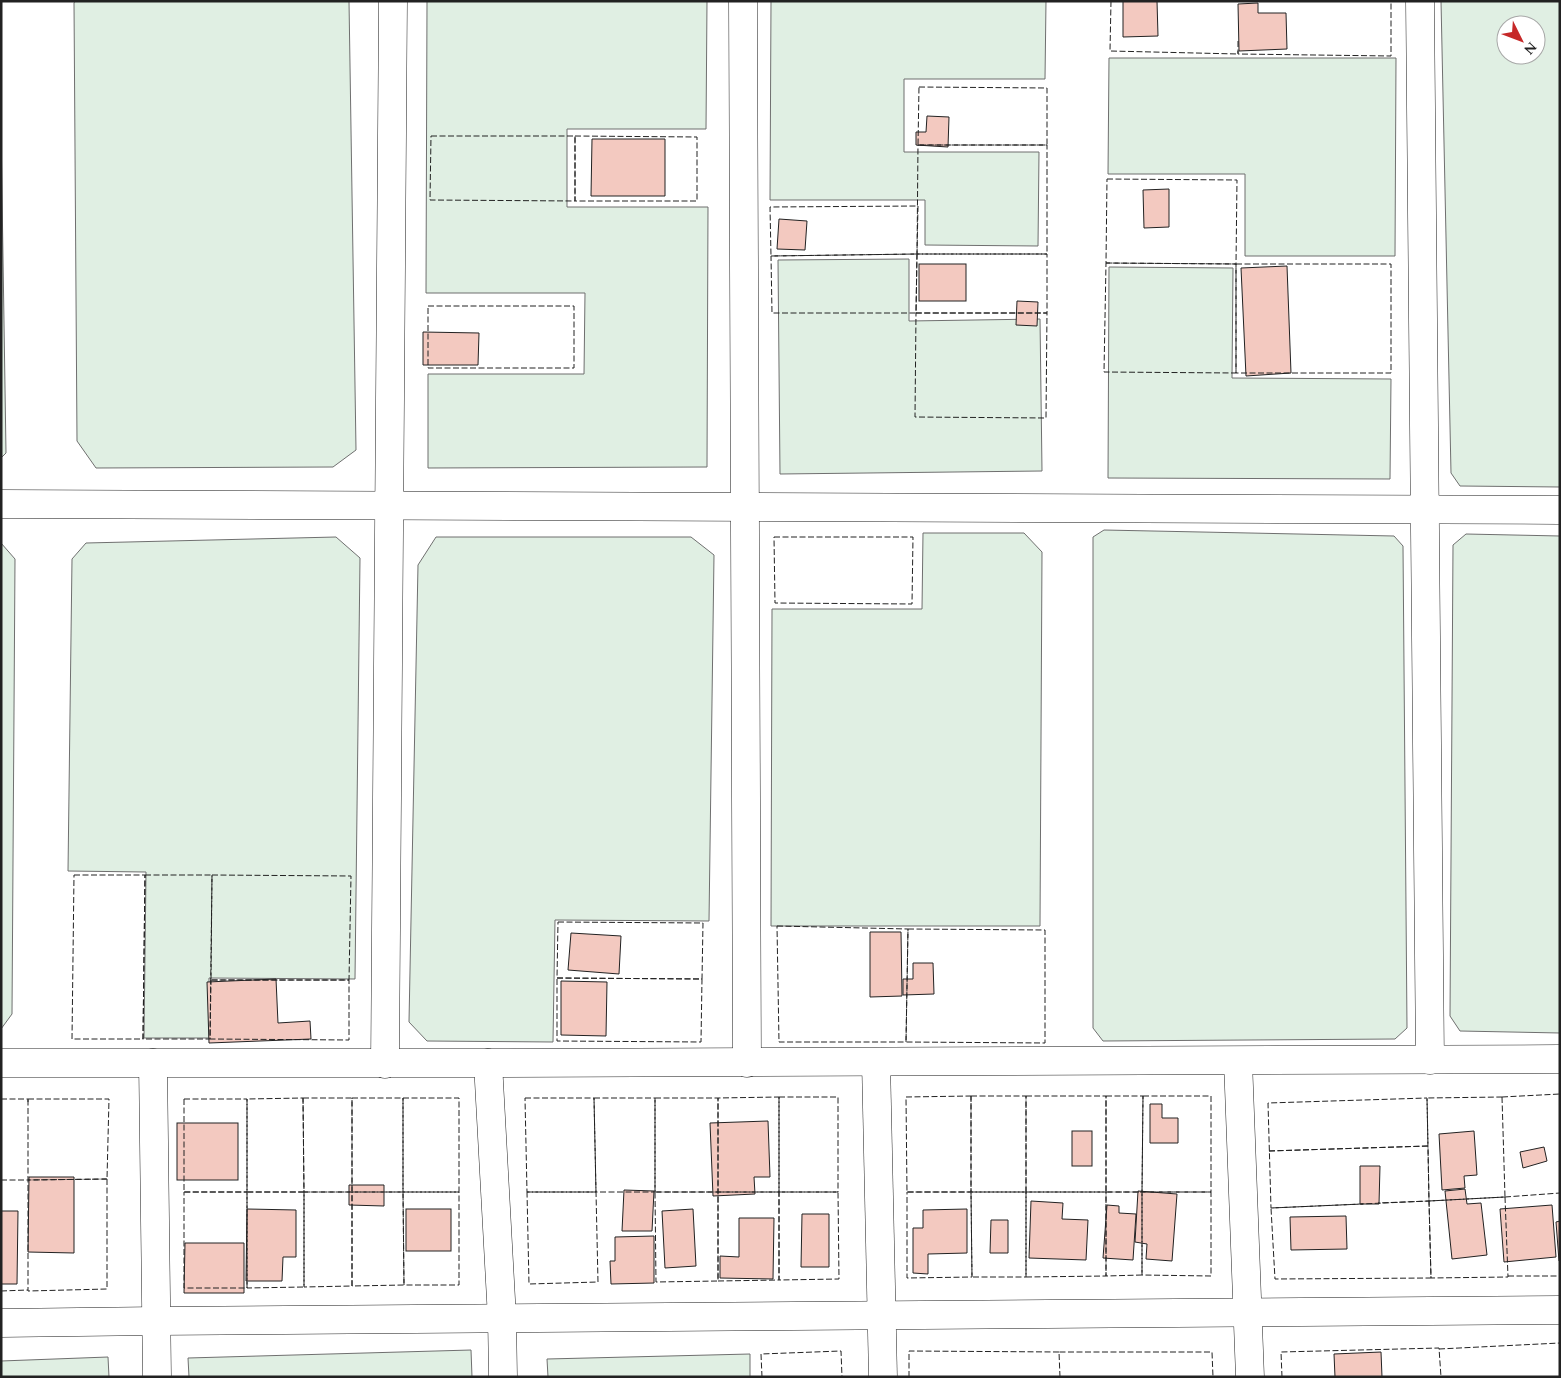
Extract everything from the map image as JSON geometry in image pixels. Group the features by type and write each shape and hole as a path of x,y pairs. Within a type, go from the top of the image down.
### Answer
{"street":[{"path":"385,1064 393,1"},
{"path":"743,1 746,1062"},
{"path":"1420,1 1430,1060"},
{"path":"1,504 1560,510"},
{"path":"1,1063 385,1064 1560,1059"},
{"path":"1238,1061 1250,1377"},
{"path":"876,1062 883,1377"},
{"path":"153,1063 157,1377"},
{"path":"488,1063 504,1377"},
{"path":"1,1323 1560,1310"}],"green space":[{"path":"75,1 349,1 356,450 333,467 96,468 77,441"},
{"path":"427,1 707,1 706,129 567,129 567,207 708,207 707,467 428,468 428,374 584,374 585,293 426,293"},
{"path":"771,1 1046,1 1045,79 904,79 904,152 1039,152 1038,246 925,245 925,200 770,200"},
{"path":"1441,1 1560,1 1560,487 1460,486 1451,473"},
{"path":"1109,58 1396,58 1395,256 1245,256 1245,174 1108,174"},
{"path":"1,128 6,453 1,458"},
{"path":"909,259 909,321 1040,319 1042,471 780,474 778,260"},
{"path":"1109,267 1233,268 1232,378 1391,379 1390,479 1108,478"},
{"path":"1104,530 1394,536 1403,546 1407,1028 1395,1039 1103,1041 1093,1028 1093,537"},
{"path":"923,533 1024,533 1042,552 1040,926 771,926 772,609 922,609"},
{"path":"1466,534 1560,536 1560,1033 1460,1031 1450,1016 1453,545"},
{"path":"336,537 360,558 355,979 209,978 209,1038 144,1038 146,872 68,871 72,559 86,543"},
{"path":"436,537 691,537 714,555 709,921 555,920 553,1042 427,1041 409,1022 418,565"},
{"path":"1,543 15,559 12,1014 1,1029"},
{"path":"471,1350 472,1377 189,1377 188,1358"},
{"path":"750,1354 750,1377 548,1377 547,1359"},
{"path":"108,1357 109,1377 1,1377 1,1361"}],"building":[{"path":"1123,1 1157,1 1158,36 1123,37"},
{"path":"1258,3 1258,13 1286,13 1287,49 1239,51 1238,4"},
{"path":"927,116 949,117 948,147 916,145 916,132 926,132"},
{"path":"592,139 665,139 665,196 591,196"},
{"path":"1169,189 1169,227 1144,228 1143,190"},
{"path":"779,219 807,221 805,250 777,249"},
{"path":"919,264 966,264 966,301 919,301"},
{"path":"1287,266 1291,373 1246,376 1241,268"},
{"path":"1017,301 1038,302 1037,326 1016,325"},
{"path":"423,332 479,333 478,365 423,365"},
{"path":"870,932 901,932 902,996 870,997"},
{"path":"571,933 621,936 619,974 568,970"},
{"path":"913,963 933,963 934,994 903,995 903,979 913,979"},
{"path":"276,979 278,1023 310,1021 311,1039 209,1043 207,982"},
{"path":"561,981 607,982 606,1036 561,1035"},
{"path":"1150,1104 1162,1104 1162,1118 1178,1118 1178,1143 1150,1143"},
{"path":"768,1121 770,1177 754,1177 755,1194 713,1196 710,1123"},
{"path":"177,1123 238,1123 238,1180 177,1180"},
{"path":"1072,1131 1092,1131 1092,1166 1072,1166"},
{"path":"1474,1131 1477,1175 1464,1176 1465,1188 1442,1190 1439,1134"},
{"path":"1544,1147 1547,1161 1523,1168 1520,1152"},
{"path":"1360,1166 1380,1166 1379,1204 1360,1204"},
{"path":"29,1177 74,1177 74,1253 28,1252"},
{"path":"349,1185 384,1185 384,1206 349,1205"},
{"path":"1465,1189 1467,1204 1481,1203 1487,1255 1452,1259 1445,1191"},
{"path":"624,1190 654,1191 652,1231 622,1231"},
{"path":"1138,1191 1177,1194 1172,1261 1146,1259 1147,1244 1135,1242"},
{"path":"1031,1201 1063,1203 1062,1219 1088,1220 1086,1260 1029,1258"},
{"path":"1107,1205 1119,1206 1119,1213 1136,1214 1133,1260 1103,1258"},
{"path":"1552,1205 1556,1257 1504,1262 1500,1209"},
{"path":"247,1209 296,1210 296,1257 283,1257 282,1281 246,1281"},
{"path":"406,1209 451,1209 451,1251 406,1251"},
{"path":"693,1209 696,1266 665,1268 662,1211"},
{"path":"967,1209 967,1253 928,1254 928,1274 913,1273 913,1228 923,1228 923,1210"},
{"path":"1,1211 18,1211 17,1284 1,1284"},
{"path":"802,1214 829,1214 829,1267 801,1267"},
{"path":"1346,1216 1347,1249 1291,1250 1290,1217"},
{"path":"739,1218 774,1218 773,1279 720,1278 720,1256 739,1257"},
{"path":"991,1220 1008,1220 1008,1253 990,1253"},
{"path":"1560,1221 1560,1261 1559,1261 1556,1222"},
{"path":"654,1236 654,1283 611,1284 610,1261 615,1261 615,1237"},
{"path":"185,1243 244,1243 244,1293 184,1293"},
{"path":"1381,1352 1382,1377 1335,1377 1334,1354"}],"fence":[{"path":"1111,1 1110,51 1238,54 1238,51"},
{"path":"1238,41 1238,54 1391,56 1391,1"},
{"path":"919,87 1047,88 1047,145 918,145 919,87"},
{"path":"431,136 575,136 575,201 430,200 431,136"},
{"path":"575,136 697,137 697,201 575,201 575,136"},
{"path":"918,145 1047,145 1047,254 917,254 918,145"},
{"path":"1107,179 1237,180 1236,264 1106,263 1107,179"},
{"path":"918,206 917,254 771,256 770,207 918,206"},
{"path":"917,254 916,313 772,313 771,256 917,254"},
{"path":"917,254 1047,254 1047,313 916,313 917,254"},
{"path":"1106,263 1236,264 1236,373 1104,372 1106,263"},
{"path":"1236,264 1391,264 1391,373 1236,373 1236,264"},
{"path":"428,306 574,306 574,368 428,368 428,306"},
{"path":"916,313 1047,313 1046,418 915,417 916,313"},
{"path":"774,537 913,537 912,604 775,603 774,537"},
{"path":"74,875 145,875 143,1039 72,1039 74,875"},
{"path":"145,875 212,875 210,1039 143,1039 145,875"},
{"path":"212,875 351,876 349,980 211,980 212,875"},
{"path":"558,922 703,923 702,979 557,978 558,922"},
{"path":"777,926 908,929 906,1042 779,1042 777,926"},
{"path":"908,929 1045,930 1045,1043 906,1042 908,929"},
{"path":"557,978 702,979 701,1042 557,1041 557,978"},
{"path":"211,980 349,980 349,1040 210,1039 211,980"},
{"path":"1502,1097 1560,1094"},
{"path":"971,1096 971,1192 907,1192 906,1097 971,1096"},
{"path":"971,1096 1026,1096 1026,1192 971,1192 971,1096"},
{"path":"1026,1096 1106,1096 1106,1192 1026,1192 1026,1096"},
{"path":"1106,1096 1143,1096 1142,1192 1106,1192 1106,1096"},
{"path":"1143,1096 1211,1096 1211,1192 1142,1192 1143,1096"},
{"path":"779,1097 779,1192 718,1192 718,1098 779,1097"},
{"path":"779,1097 838,1097 838,1192 779,1192 779,1097"},
{"path":"1502,1097 1505,1197 1429,1201 1427,1098 1502,1097"},
{"path":"303,1098 304,1192 247,1192 247,1099 303,1098"},
{"path":"303,1098 352,1098 352,1192 304,1192 303,1098"},
{"path":"352,1098 403,1098 403,1192 352,1192 352,1098"},
{"path":"403,1098 459,1098 459,1192 403,1192 403,1098"},
{"path":"525,1098 594,1098 596,1192 527,1192 525,1098"},
{"path":"594,1098 655,1098 655,1192 596,1192 594,1098"},
{"path":"655,1098 718,1098 718,1192 655,1192 655,1098"},
{"path":"1269,1151 1428,1146 1427,1098 1268,1103 1271,1208 1363,1204"},
{"path":"1,1099 28,1099 28,1102"},
{"path":"28,1099 109,1099 107,1179 28,1180 28,1099"},
{"path":"184,1099 247,1099 247,1192 184,1192 184,1099"},
{"path":"1269,1151 1428,1146 1429,1201 1378,1203"},
{"path":"107,1179 107,1289 28,1291 28,1180 107,1179"},
{"path":"1,1180 28,1180"},
{"path":"184,1192 247,1192 247,1288 184,1288 184,1192"},
{"path":"247,1192 304,1192 304,1287 247,1288 247,1192"},
{"path":"304,1192 352,1192 352,1286 304,1287 304,1192"},
{"path":"352,1192 403,1192 404,1285 352,1286 352,1192"},
{"path":"403,1192 459,1192 459,1285 404,1285 403,1192"},
{"path":"527,1192 596,1192 598,1282 529,1284 527,1192"},
{"path":"655,1192 718,1192 718,1281 656,1282 655,1192"},
{"path":"718,1192 779,1192 779,1280 718,1281 718,1192"},
{"path":"779,1192 838,1192 839,1279 779,1280 779,1192"},
{"path":"907,1192 971,1192 972,1277 907,1278 907,1192"},
{"path":"971,1192 1026,1192 1026,1277 972,1277 971,1192"},
{"path":"1026,1192 1106,1192 1106,1276 1026,1277 1026,1192"},
{"path":"1106,1192 1142,1192 1142,1275 1106,1276 1106,1192"},
{"path":"1142,1192 1211,1192 1211,1276 1142,1275 1142,1192"},
{"path":"1505,1197 1560,1193"},
{"path":"1505,1197 1508,1277 1431,1278 1429,1201 1505,1197"},
{"path":"1429,1201 1431,1278 1275,1279 1271,1208 1429,1201"},
{"path":"1508,1276 1560,1276"},
{"path":"1,1291 28,1290"},
{"path":"1439,1349 1560,1343"},
{"path":"1282,1377 1281,1352 1439,1348 1441,1377"},
{"path":"762,1377 761,1354 841,1351 842,1377"},
{"path":"909,1377 909,1351 1059,1353"},
{"path":"1060,1377 1059,1352 1212,1352 1213,1377"}]}
